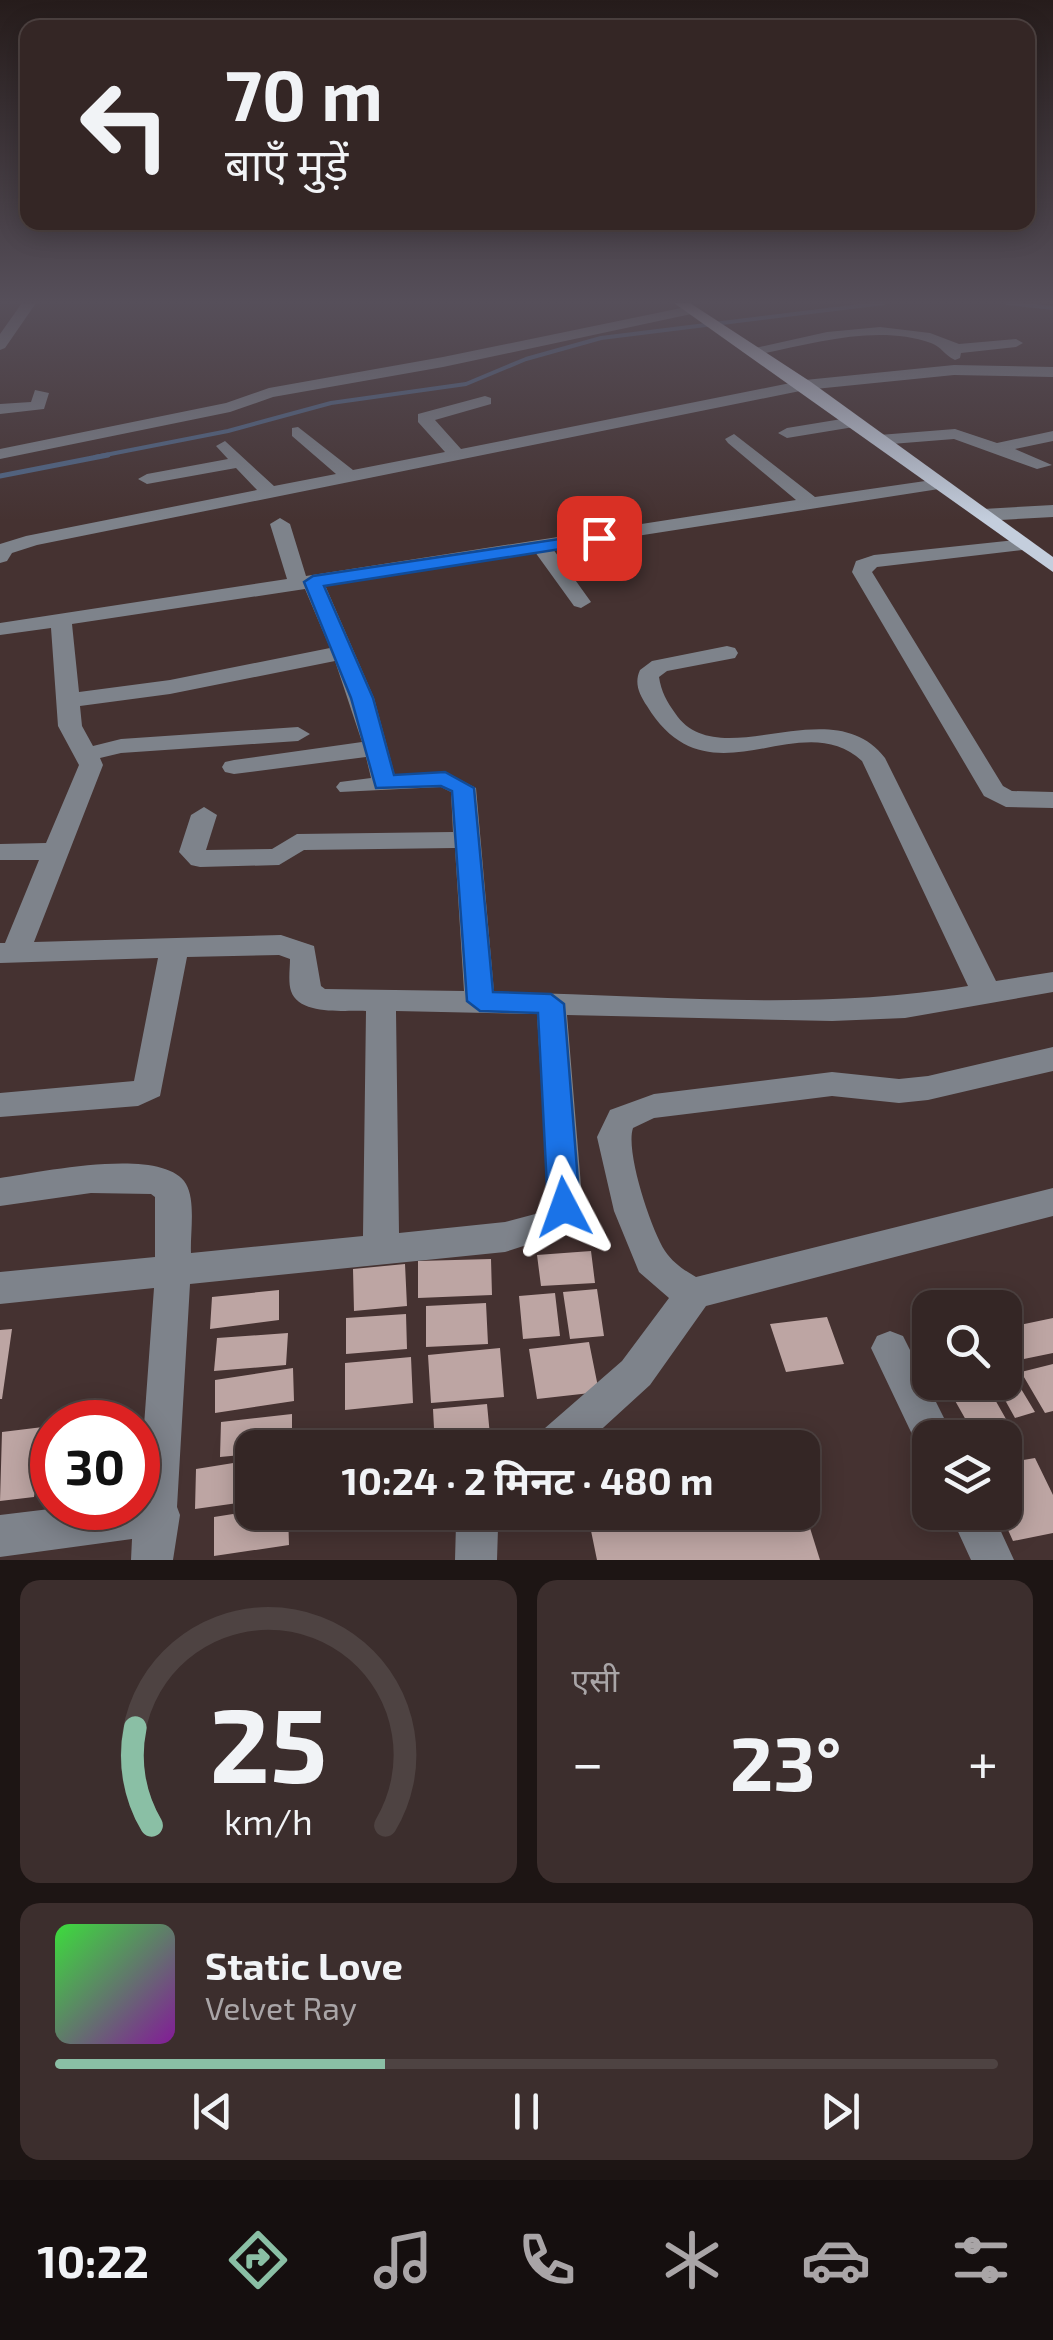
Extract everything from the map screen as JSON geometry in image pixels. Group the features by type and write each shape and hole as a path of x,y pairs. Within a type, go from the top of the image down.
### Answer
{"main road":[{"path":"790,376 1050,562"}],"street":[{"path":"0,454 230,407 269,393 351,376"},
{"path":"0,573 4,549 33,540 805,385 909,376"},
{"path":"0,410 38,406 41,393"},
{"path":"455,453 424,418 484,401"},
{"path":"787,433 854,422"},
{"path":"298,432 348,476"},
{"path":"879,440 956,434 1002,447 1042,465"},
{"path":"1002,447 1053,436"},
{"path":"734,440 812,504"},
{"path":"225,446 270,493"},
{"path":"147,479 242,462"},
{"path":"0,629 940,484"},
{"path":"983,515 1053,511"},
{"path":"280,524 362,698 384,783"},
{"path":"1024,545 874,561 863,564 862,572 993,790 1006,799 1053,800"},
{"path":"542,548 581,602"},
{"path":"61,622 70,726 88,754 89,779 8,953 294,947 304,953 309,995 382,1003 480,1001 832,1010 906,1007 1053,982"},
{"path":"66,701 170,687 340,653"},
{"path":"727,653 660,666 648,675 647,687 672,726 697,742 810,737 862,745 873,758 987,994"},
{"path":"88,754 121,746 298,734"},
{"path":"234,768 375,748"},
{"path":"349,787 456,782 465,796 480,1001"},
{"path":"204,815 192,852 200,859 280,857 288,845 297,842 466,840"},
{"path":"0,852 58,851"},
{"path":"0,1105 138,1094 149,1087 174,950"},
{"path":"380,1250 382,1003"},
{"path":"0,1288 505,1236 550,1225 560,1217 565,1198 551,1004"},
{"path":"694,1293 664,1276 648,1254 612,1141 618,1122 634,1111 801,1086 928,1088 1053,1059"},
{"path":"0,1192 141,1176 165,1182 176,1198 160,1483"},
{"path":"571,1430 636,1373 694,1293 1053,1202"},
{"path":"890,1348 925,1420"},
{"path":"0,1536 45,1530"},
{"path":"152,1560 156,1530"},
{"path":"476,1560 478,1530"},
{"path":"979,1530 993,1560"}],"building":[{"path":"591,1251 595,1283 541,1286 537,1255"},
{"path":"491,1259 492,1295 418,1298 418,1261"},
{"path":"405,1264 407,1306 354,1311 353,1269"},
{"path":"597,1289 604,1336 570,1339 563,1292"},
{"path":"279,1290 279,1320 210,1329 212,1297"},
{"path":"555,1293 560,1336 523,1339 519,1296"},
{"path":"486,1303 488,1344 426,1347 426,1306"},
{"path":"406,1314 407,1349 346,1354 346,1318"},
{"path":"827,1317 844,1364 786,1372 770,1324"},
{"path":"1053,1318 1053,1353 1022,1359 1022,1324"},
{"path":"12,1329 2,1399 0,1399 0,1330"},
{"path":"288,1333 286,1365 214,1371 217,1338"},
{"path":"589,1342 599,1392 537,1399 529,1349"},
{"path":"500,1348 504,1397 431,1403 428,1355"},
{"path":"411,1357 413,1403 345,1410 345,1363"},
{"path":"1053,1364 1053,1411 1045,1413 1022,1372"},
{"path":"293,1368 294,1401 215,1413 215,1380"},
{"path":"1022,1391 1035,1412 1015,1418 1005,1400 1022,1400"},
{"path":"955,1400 995,1400 1006,1419 1002,1420 966,1420"},
{"path":"487,1404 489,1430 434,1430 433,1409"},
{"path":"292,1414 292,1430 235,1430 235,1456 220,1457 221,1422"},
{"path":"30,1429 30,1497 0,1501 2,1432"},
{"path":"1035,1458 1053,1495 1053,1533 1013,1541 1008,1530 1022,1530 1022,1460"},
{"path":"235,1463 235,1503 195,1509 196,1469"},
{"path":"235,1514 235,1530 289,1530 289,1545 214,1556 214,1517"},
{"path":"591,1530 811,1530 820,1560 597,1560"}],"waterway":[{"path":"95,457 228,431 331,403 466,384 486,376"},
{"path":"0,476 108,455"}],"route":[{"path":"564,1207 550,1040 551,1004 480,1001 463,788 445,779 384,783 362,698 313,582 599,538"}]}
